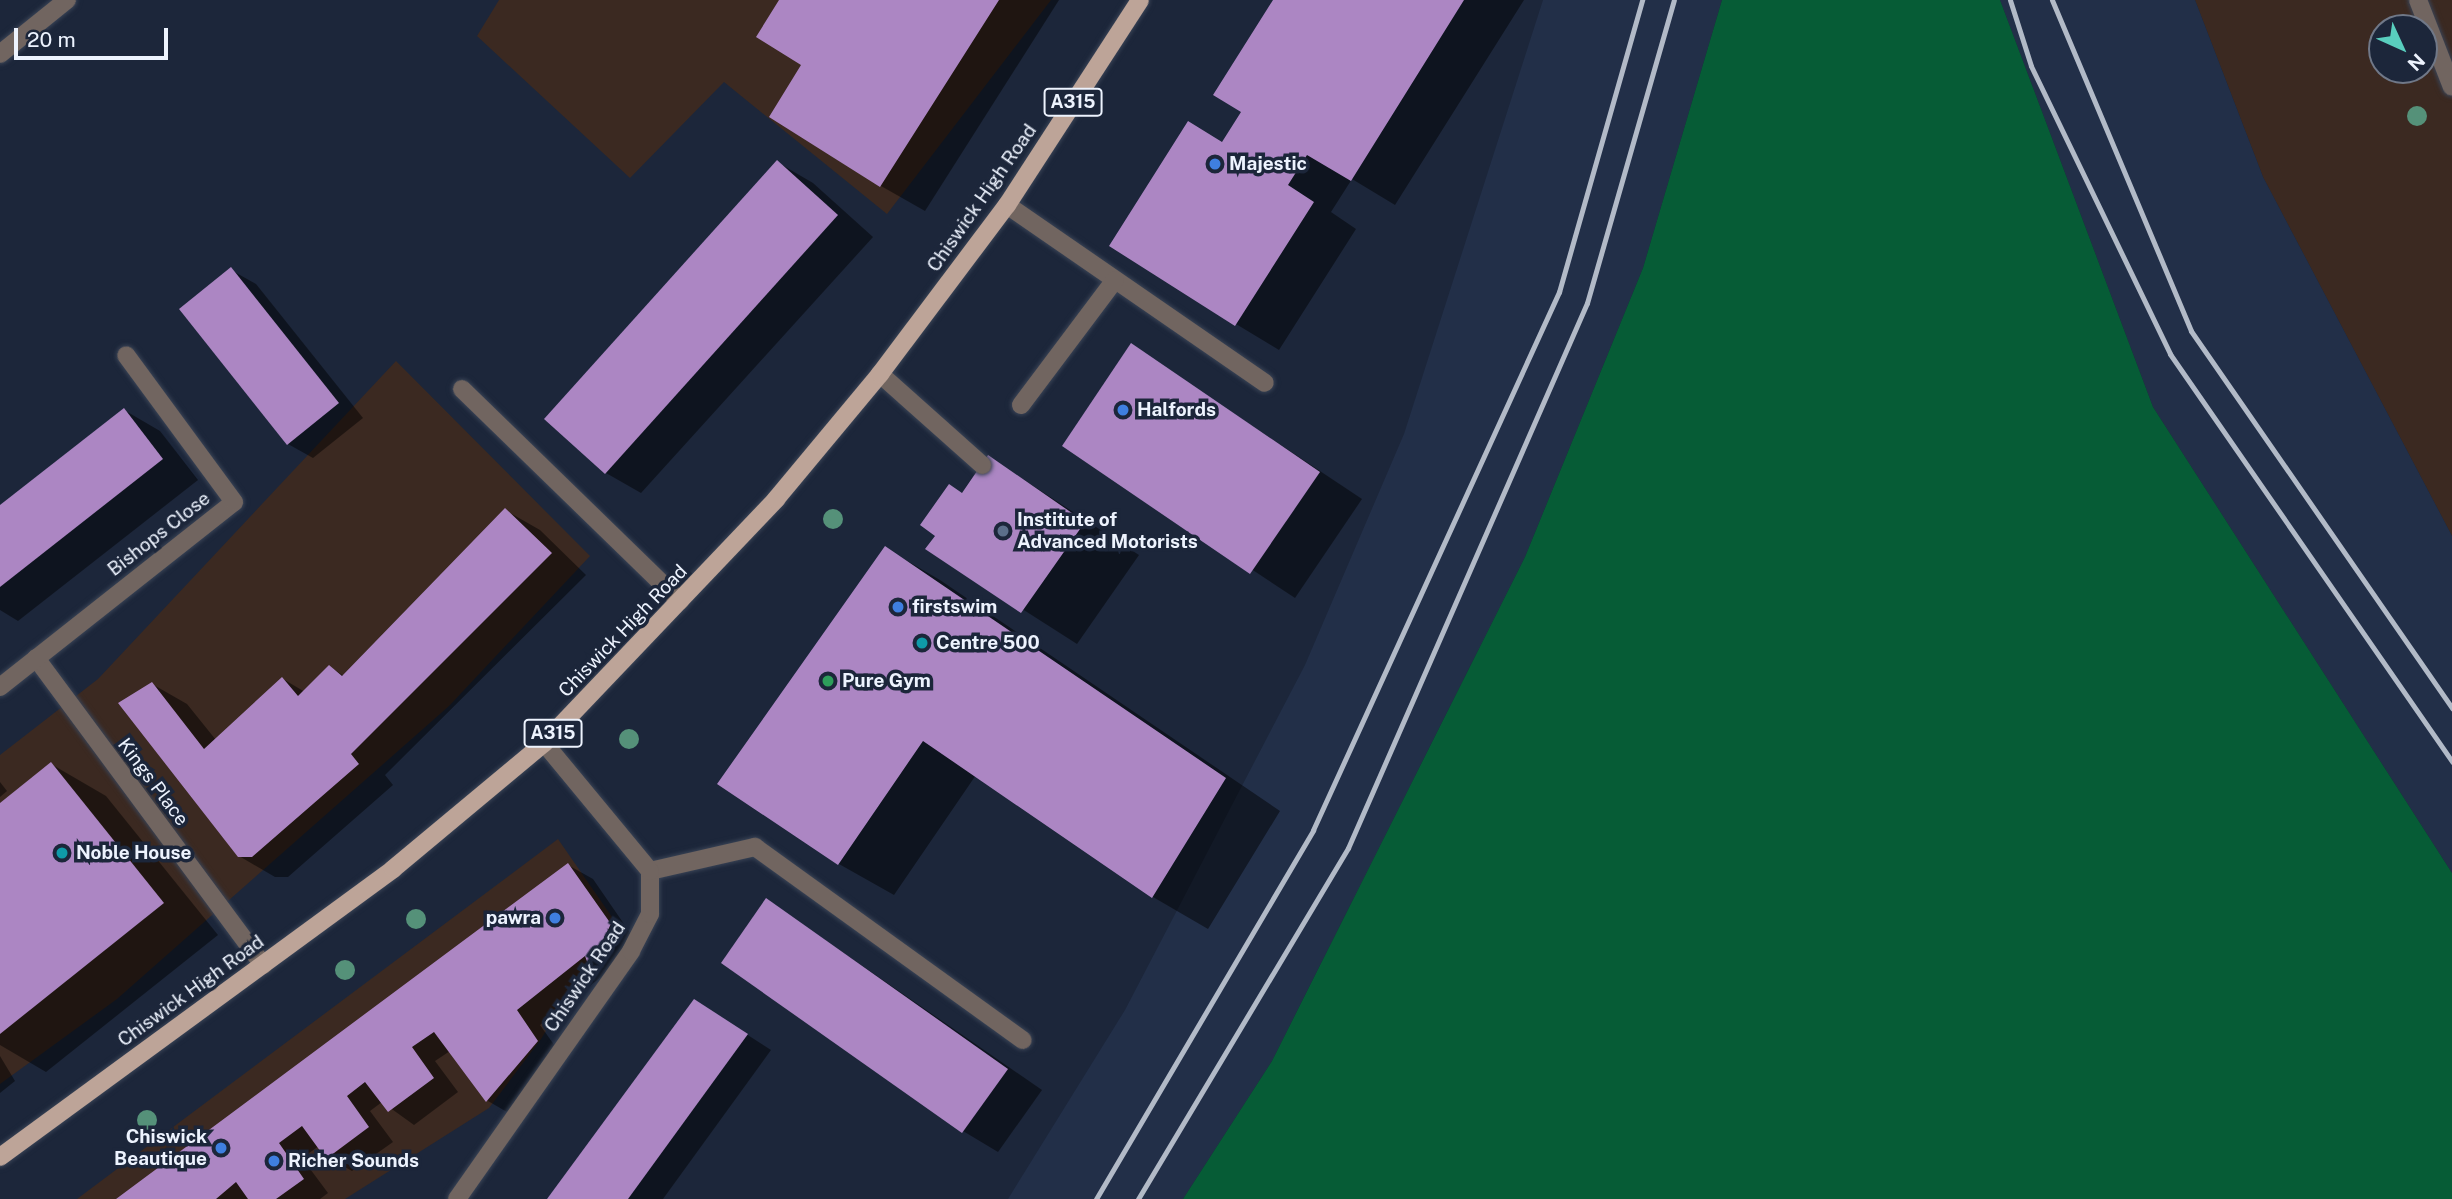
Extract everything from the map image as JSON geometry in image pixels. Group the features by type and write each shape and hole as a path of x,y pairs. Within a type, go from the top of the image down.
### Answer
{"main road":[{"name":"Chiswick High Road","path":"0,1157 393,869 544,743 776,499 880,374 1007,205 1140,0"}],"street":[{"path":"0,54 67,0"},
{"path":"2418,0 2452,88"},
{"path":"1007,205 1265,383"},
{"path":"1021,405 1115,280"},
{"name":"Bishops Close","path":"0,687 234,502 126,355"},
{"path":"880,374 982,465"},
{"path":"462,389 680,601"},
{"name":"Kings Place","path":"36,658 263,965"},
{"path":"544,743 650,871 755,848 1023,1040"},
{"name":"Chiswick Road","path":"457,1199 631,951 650,914 650,871"}],"shaded area":[{"path":"499,0 1051,0 887,214 724,82 630,178 477,36"},
{"path":"1543,0 1722,0 1643,268 1525,557 1272,1061 1183,1199 1008,1199 1125,1010 1305,665 1404,434"},
{"path":"2000,0 2195,0 2263,177 2452,536 2452,873 2153,407"},
{"path":"2195,0 2452,0 2452,536 2263,177"},
{"path":"396,361 590,556 449,706 117,999 0,1084 0,755 98,679"},
{"path":"558,839 614,920 541,1039 489,1108 345,1199 77,1199"}],"green space":[{"path":"1722,0 2000,0 2153,407 2452,873 2452,1199 1183,1199 1272,1061 1525,557 1643,268"}],"building":[{"path":"779,0 999,0 880,187 769,117 801,65 756,37"},
{"path":"1273,0 1464,0 1351,181 1307,155 1288,185 1314,202 1235,326 1109,246 1188,121 1222,142 1241,112 1213,95"},
{"path":"777,160 838,215 605,474 544,419"},
{"path":"231,267 339,403 287,445 179,309"},
{"path":"1131,343 1320,472 1250,574 1062,446"},
{"path":"124,408 163,459 0,587 0,505"},
{"name":"Institute of Advanced Motorists","path":"988,455 1085,522 1021,613 925,549 935,536 920,525 949,484 962,493"},
{"path":"505,508 552,553 351,754 359,764 252,857 238,857 118,703 152,682 204,749 282,677 298,696 329,665 342,676"},
{"name":"Centre 500","path":"885,546 1226,778 1152,898 923,741 838,865 717,784"},
{"name":"Noble House","path":"51,762 164,903 0,1034 0,803"},
{"path":"568,863 611,924 589,967 585,956 517,1010 538,1041 486,1102 434,1032 412,1047 434,1078 388,1112 365,1082 347,1096 369,1127 326,1159 302,1126 279,1143 304,1179 276,1199 248,1199 236,1182 216,1199 116,1199"},
{"path":"766,898 1008,1069 962,1133 721,963"},
{"path":"694,999 748,1034 628,1199 547,1199"}],"railway":[{"path":"1096,1199 1313,830 1559,292 1642,0"},
{"path":"1138,1199 1348,848 1587,303 1674,0"},
{"path":"2010,0 2031,66 2170,354 2452,762"},
{"path":"2052,0 2191,331 2452,708"}],"place":[{"name":"Majestic","path":"1215,164"},
{"name":"Halfords","path":"1123,410"},
{"name":"Institute of Advanced Motorists","path":"1003,531"},
{"name":"firstswim","path":"898,607"},
{"name":"Centre 500","path":"922,643"},
{"name":"Pure Gym","path":"828,681"},
{"name":"Noble House","path":"62,853"},
{"name":"pawra","path":"555,918"},
{"name":"Chiswick Beautique","path":"221,1148"},
{"name":"Richer Sounds","path":"274,1161"}]}
